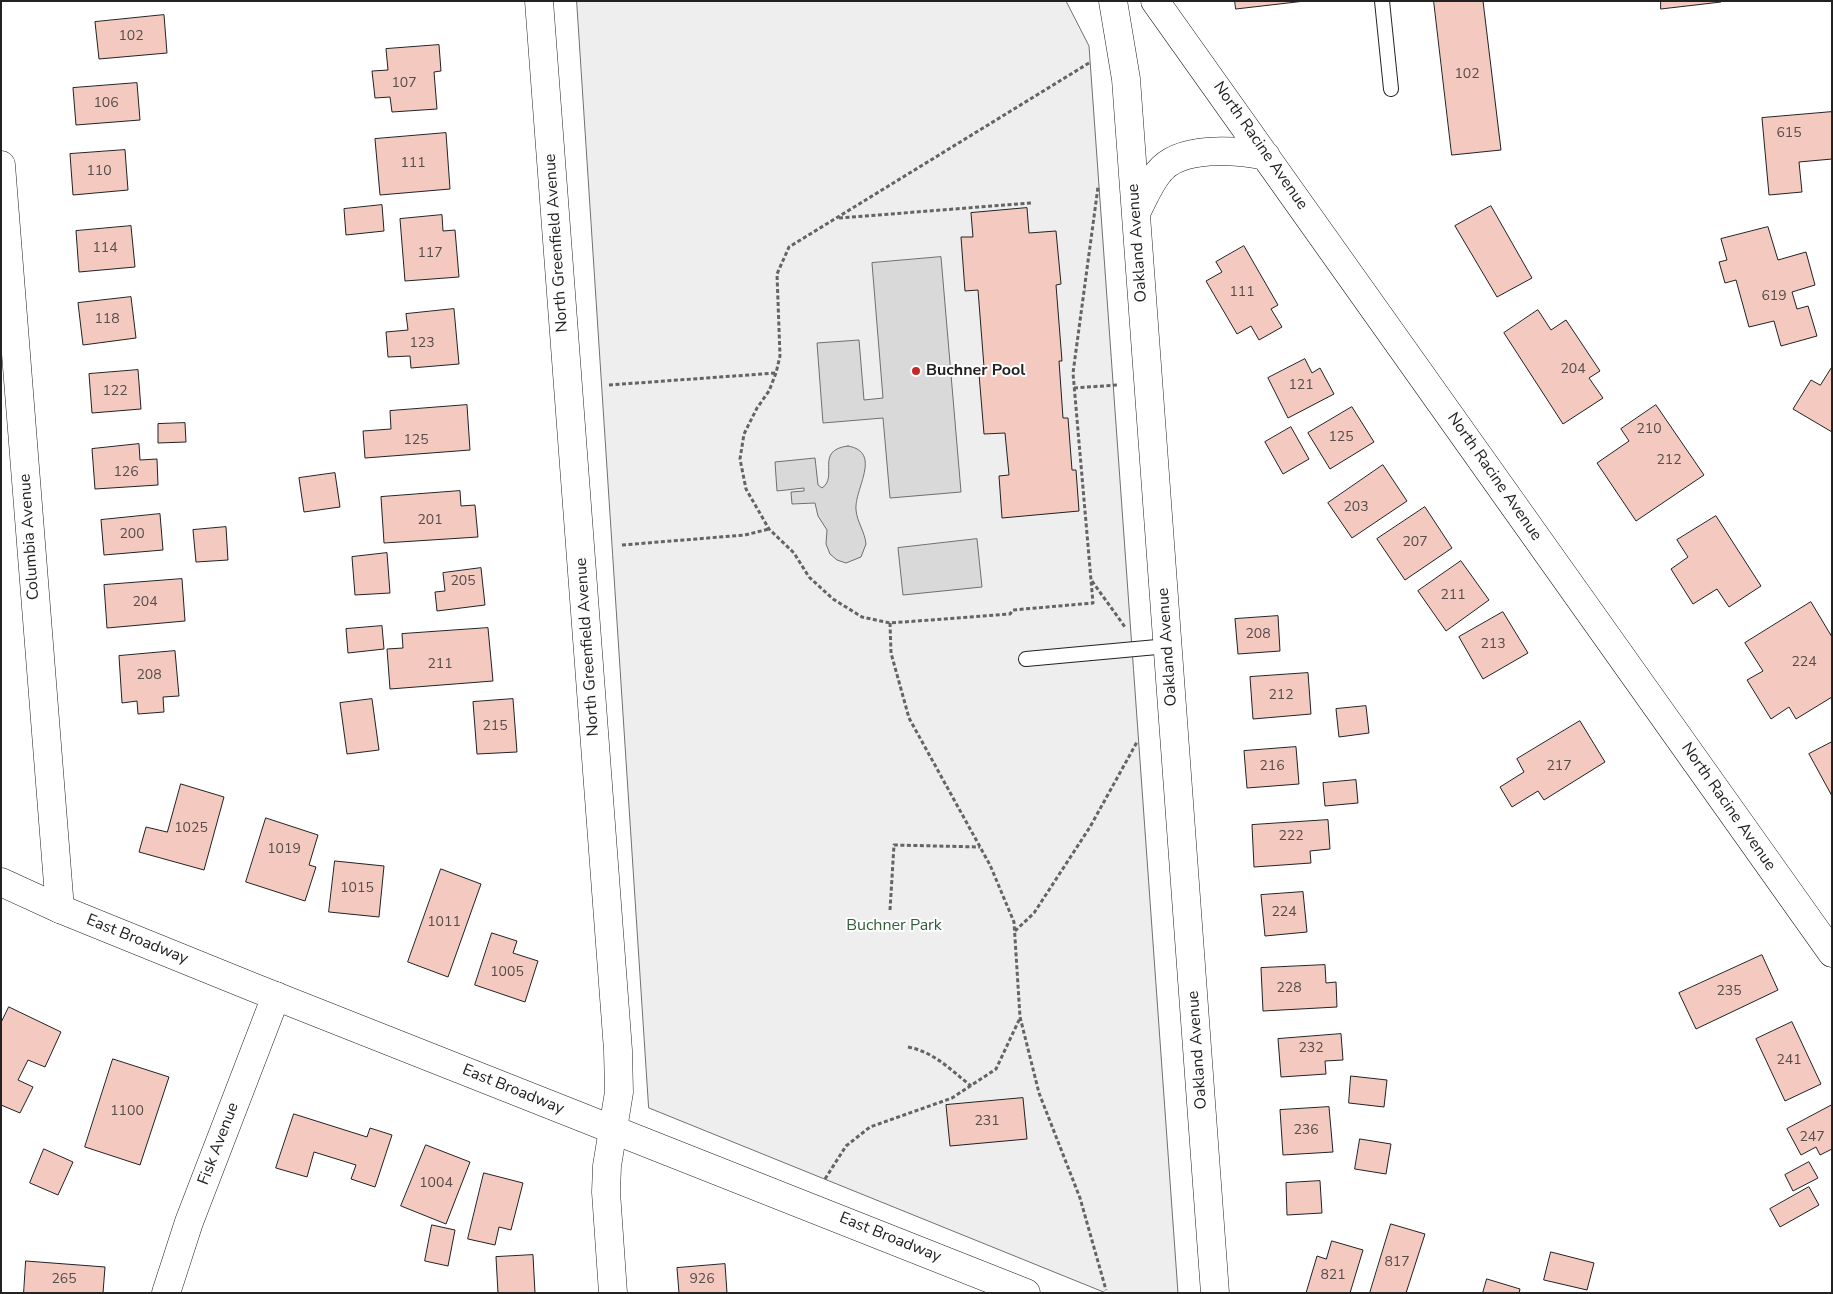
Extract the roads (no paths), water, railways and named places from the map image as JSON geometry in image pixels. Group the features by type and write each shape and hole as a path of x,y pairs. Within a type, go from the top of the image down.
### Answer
{"street":[{"name":"North Greenfield Avenue","path":"539,1 618,1050 618,1092 607,1166 606,1192 613,1293"},
{"name":"Oakland Avenue","path":"1113,1 1126,79 1215,1293"},
{"name":"North Racine Avenue","path":"1155,1 1832,953"},
{"path":"1136,213 1160,170 1175,161 1193,154 1218,150 1266,156"},
{"name":"Columbia Avenue","path":"1,165 60,908"},
{"name":"East Broadway","path":"1,882 276,996 1026,1293"},
{"name":"Fisk Avenue","path":"166,1293 189,1222 276,996"}],"lane":[{"path":"1382,1 1391,89"},
{"path":"1026,658 1168,646"}],"place":[{"name":"Buchner Pool","path":"916,371"}],"park label":[{"name":"Buchner Park","path":"894,926"}]}
